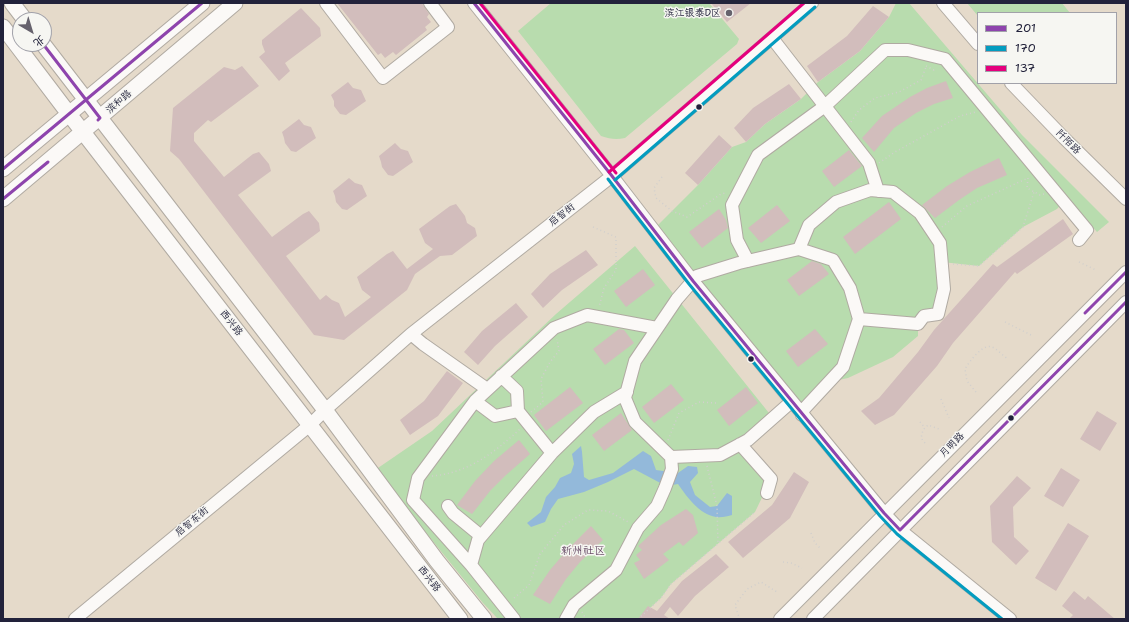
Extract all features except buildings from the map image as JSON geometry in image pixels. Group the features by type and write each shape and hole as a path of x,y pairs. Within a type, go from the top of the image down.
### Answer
{"main road":[{"path":"12,3 19,12"},
{"path":"3,169 202,3"},
{"name":"滨和路","path":"3,199 235,3"},
{"name":"西兴路","path":"3,27 460,619"},
{"name":"西兴路","path":"49,52 325,410 437,561 484,619"}],"street":[{"path":"326,3 383,78 448,27 430,3"},
{"path":"474,3 612,176 693,281 884,513 900,530 1010,619"},
{"name":"启智街","path":"310,425 411,334 612,176 812,3"},
{"path":"942,3 977,43"},
{"path":"772,38 869,163 878,191"},
{"path":"748,261 737,240 732,205 758,155 825,106 885,50 908,50 945,59 1053,191 1087,230 1079,240"},
{"name":"阡陌路","path":"1012,84 1126,199"},
{"path":"800,248 809,225 836,202 870,190 893,192 920,213 940,243 944,289 938,314 924,316 918,324 859,319"},
{"path":"669,459 635,422 625,398 635,360 677,299 698,276 748,261 800,248 833,260 850,288 859,319 843,367 804,409 802,415"},
{"name":"月明路","path":"780,619 1126,272"},
{"path":"813,619 1126,302"},
{"path":"514,619 471,565 413,500 418,478 475,401 554,328 587,315 657,328"},
{"path":"411,334 487,389"},
{"path":"501,376 516,391 523,417 552,453"},
{"path":"471,565 478,540 552,453 594,412 627,392"},
{"path":"475,401 495,416 523,417"},
{"path":"669,459 720,455 748,440 792,402"},
{"name":"启智东街","path":"75,619 310,425"},
{"path":"740,444 771,479 767,493"},
{"path":"566,619 574,605 616,570 638,528 657,506 665,488 669,459"},
{"path":"448,506 452,513 481,536"}],"path":[{"path":"844,131 859,110 875,98 899,92 920,80 926,67"},
{"path":"871,169 895,152 960,116 986,109"},
{"path":"662,177 654,188 656,198 672,211 687,216 721,194 740,189"},
{"path":"934,233 967,206 1028,178 1027,188 1034,192 1040,195 1053,191"},
{"path":"942,262 979,266 1023,228 1034,192"},
{"path":"593,227 616,237 616,270 604,288 596,317"},
{"path":"1079,262 1096,270"},
{"path":"1005,322 1031,336"},
{"path":"418,478 438,476 463,470 498,449 523,417 543,402 541,380 550,362 559,351 554,328"},
{"path":"976,392 967,381 965,369 971,358 987,347 992,347 1008,359"},
{"path":"941,399 949,418"},
{"path":"669,459 679,413 699,402 717,403"},
{"path":"920,422 925,428"},
{"path":"925,443 921,438 923,430 928,425 939,429"},
{"path":"705,456 717,506 718,543"},
{"path":"514,598 529,585 540,554 564,525 588,510 608,511 638,528"},
{"path":"638,619 661,598 671,584 755,512"},
{"path":"811,533 815,543 821,549"},
{"path":"783,562 791,563 802,568"},
{"path":"741,619 735,605 747,588 761,582 777,592"}],"green space":[{"path":"551,3 709,3 739,39 737,44 625,138 610,138 601,136 518,31"},
{"path":"896,3 909,3 1022,135 1109,222 1097,232 1067,198 1057,209 1023,227 979,266 942,262 938,314 918,324 918,336 893,357 848,378 829,382 804,409 658,225 698,185 732,147 746,142 765,124 801,99 818,82 860,51 889,17"},
{"path":"967,3 1062,3 1069,12 977,12 977,15"},
{"path":"635,246 773,418 741,444 771,479 755,512 671,584 661,598 638,619 498,619 483,603 375,470 432,431 556,314"}],"water":[{"path":"581,446 584,477 589,480 613,473 643,451 651,456 656,470 678,473 688,466 697,467 698,473 690,482 695,495 710,507 717,506 727,493 732,496 732,515 716,517 710,515 699,509 678,484 666,486 634,469 584,492 558,499 545,522 531,527 527,523 541,512 546,497 555,487 560,478 571,473 574,464 572,454"}],"transit line":[{"name":"201","path":"3,169 202,3"},
{"name":"201","path":"474,3 612,176 693,281 884,513 900,530 1126,302"},
{"name":"137","path":"480,3 616,173"},
{"name":"137","path":"609,172 804,3"},
{"name":"170","path":"615,180 815,7"},
{"name":"201","path":"49,52 100,118 98,120"},
{"name":"201","path":"3,199 48,162"},
{"name":"170","path":"608,179 689,284 880,516 897,534 1002,619"},
{"name":"201","path":"1085,313 1126,272"}],"place":[{"name":"滨江银泰D区","path":"729,13"}],"district":[{"name":"新州社区","path":"583,551"}]}
